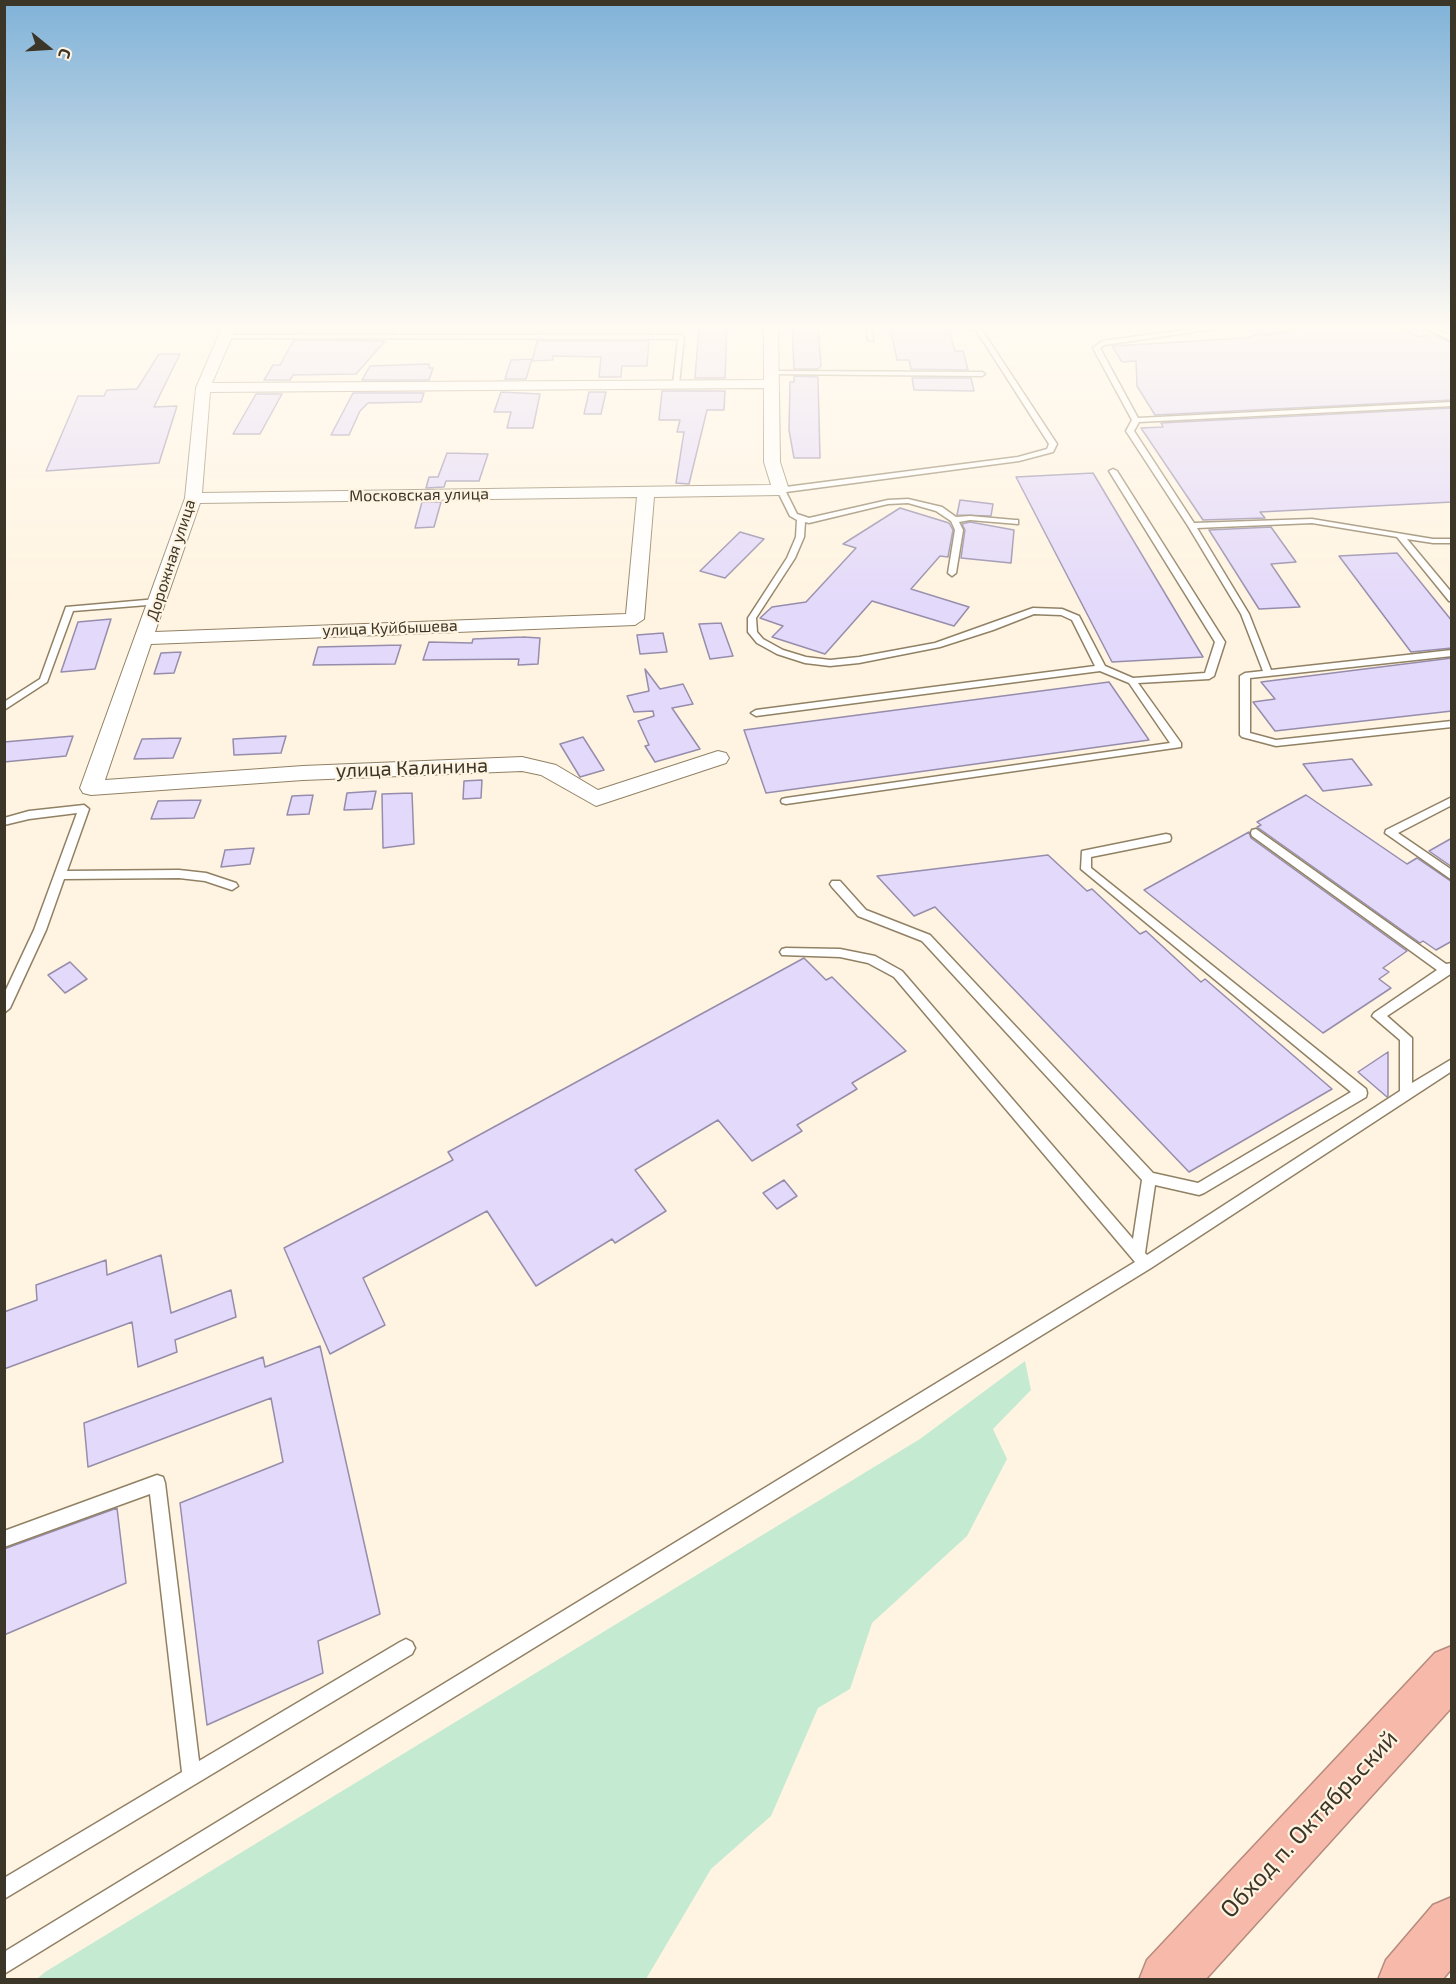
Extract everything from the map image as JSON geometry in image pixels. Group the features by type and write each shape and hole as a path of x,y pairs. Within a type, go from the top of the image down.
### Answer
{"highway":[{"name":"Обход п. Октябрьский","path":"1167,1980 1452,1670"},
{"path":"1406,1980 1452,1924"}],"street":[{"name":"Дорожная улица","path":"92,788 146,638 192,498 200,420"},
{"path":"771,420 772,462 781,490"},
{"name":"Московская улица","path":"192,498 781,490"},
{"name":"улица Куйбышева","path":"146,638 635,619 646,493"},
{"name":"улица Калинина","path":"92,788 303,773 522,764 548,770 596,799 718,758"}],"lane":[{"path":"952,573 959,530 954,520 939,509 908,501 888,502 819,519 801,519 794,516 781,490 1018,457 1050,450 1053,444 1037,420"},
{"path":"1144,420 1136,420 1130,430 1245,614 1268,673"},
{"path":"756,714 1101,668 1132,681 1209,676 1220,642 1113,471"},
{"path":"954,520 970,518 1015,522"},
{"path":"801,519 800,537 791,558 752,618 753,632 760,641 780,652 805,660 830,663 859,660 937,645 1033,611 1049,610 1076,618 1101,668"},
{"path":"1192,526 1312,520 1433,541 1452,540"},
{"path":"1400,535 1452,599"},
{"path":"4,707 44,680 69,609 157,602"},
{"path":"1452,653 1245,676 1245,735 1276,743 1452,724"},
{"path":"786,801 1178,745 1132,681"},
{"path":"1452,800 1390,833 1452,876"},
{"path":"4,822 29,815 84,808 40,930 4,1008"},
{"path":"1256,833 1448,968 1378,1016 1406,1038 1406,1093"},
{"path":"836,884 862,913 926,938 1149,1178 1199,1189 1361,1093 1086,869 1086,854 1166,838"},
{"path":"60,875 179,874 206,877 232,886"},
{"path":"786,952 840,953 871,959 898,974 1142,1259"},
{"path":"4,1964 1142,1259 1452,1064"},
{"path":"1142,1259 1149,1178"},
{"path":"4,1539 157,1483 192,1776"},
{"path":"4,1889 406,1648"}],"green space":[{"path":"1025,1361 1031,1390 993,1429 1007,1459 967,1536 872,1623 850,1689 818,1708 771,1816 711,1869 646,1979 37,1979 920,1439"}],"building":[{"path":"68,420 173,420 159,463 46,471"},
{"path":"241,420 268,420 260,434 233,434"},
{"path":"339,420 356,420 349,435 331,435"},
{"path":"509,420 535,420 533,428 507,428"},
{"path":"659,420 705,420 689,484 676,483 684,432 677,432 680,420"},
{"path":"789,420 819,420 820,458 794,458"},
{"path":"1227,420 1452,420 1452,502 1260,512 1265,518 1203,520 1141,428 1163,427 1161,423"},
{"path":"447,453 488,454 479,481 446,481 444,487 426,488 429,477 438,477"},
{"path":"1093,473 1203,657 1112,662 1016,477"},
{"path":"960,500 993,504 991,516 957,515"},
{"path":"422,502 441,502 434,527 415,528"},
{"path":"900,508 949,523 953,530 948,557 940,556 911,589 969,607 954,626 872,601 825,654 772,637 783,626 760,618 772,607 806,602 856,548 843,544"},
{"path":"970,522 1014,530 1011,563 961,558 965,530 962,524"},
{"path":"1271,527 1296,562 1271,564 1300,607 1259,609 1209,530"},
{"path":"740,532 764,539 725,578 700,571"},
{"path":"1397,553 1452,621 1452,648 1411,652 1339,556"},
{"path":"111,619 95,669 61,672 78,622"},
{"path":"721,623 733,656 710,659 699,624"},
{"path":"663,633 667,652 640,654 637,635"},
{"path":"540,638 538,664 518,665 519,659 423,660 429,642 472,643 473,639"},
{"path":"401,645 395,664 313,665 318,647"},
{"path":"181,652 174,673 154,674 161,653"},
{"path":"1452,658 1452,711 1275,731 1253,702 1275,699 1261,682"},
{"path":"645,669 660,689 683,684 693,704 672,708 700,749 655,762 645,746 649,745 638,721 654,716 653,711 634,712 627,696 649,691"},
{"path":"1109,682 1149,740 766,793 744,730"},
{"path":"73,736 66,756 4,762 4,742"},
{"path":"286,736 281,753 234,755 233,739"},
{"path":"583,737 604,770 580,777 560,744"},
{"path":"181,738 173,758 134,759 142,739"},
{"path":"1352,759 1372,785 1323,791 1303,764"},
{"path":"482,780 481,798 463,799 464,781"},
{"path":"376,791 372,809 344,810 347,793"},
{"path":"412,793 414,844 383,848 382,794"},
{"path":"313,795 309,814 287,815 292,796"},
{"path":"1306,795 1407,864 1417,858 1452,882 1452,941 1436,950 1423,941 1420,943 1257,827 1261,825 1257,822"},
{"path":"201,800 194,818 151,819 158,801"},
{"path":"1249,832 1251,838 1407,951 1383,968 1389,972 1379,979 1391,988 1323,1033 1144,890"},
{"path":"1452,838 1452,867 1429,851"},
{"path":"254,848 250,864 221,867 225,850"},
{"path":"1048,855 1087,891 1092,889 1140,934 1146,931 1201,982 1205,979 1332,1089 1189,1172 935,907 914,916 877,876"},
{"path":"804,958 826,980 832,977 906,1051 852,1083 857,1089 797,1125 802,1131 752,1161 718,1120 635,1170 666,1211 615,1243 612,1239 536,1286 487,1211 363,1278 385,1325 330,1354 284,1248 453,1160 448,1152"},
{"path":"70,962 87,979 65,993 48,975"},
{"path":"1388,1052 1388,1096 1387,1097 1358,1072"},
{"path":"784,1180 797,1196 777,1209 763,1193"},
{"path":"161,1255 171,1313 231,1290 236,1317 175,1340 177,1352 138,1367 132,1322 4,1369 4,1312 37,1300 36,1285 106,1260 107,1275"},
{"path":"320,1346 380,1614 318,1641 323,1673 207,1725 180,1503 283,1462 271,1398 88,1467 84,1423 263,1357 265,1367"},
{"path":"117,1508 126,1583 4,1635 4,1549"}]}
